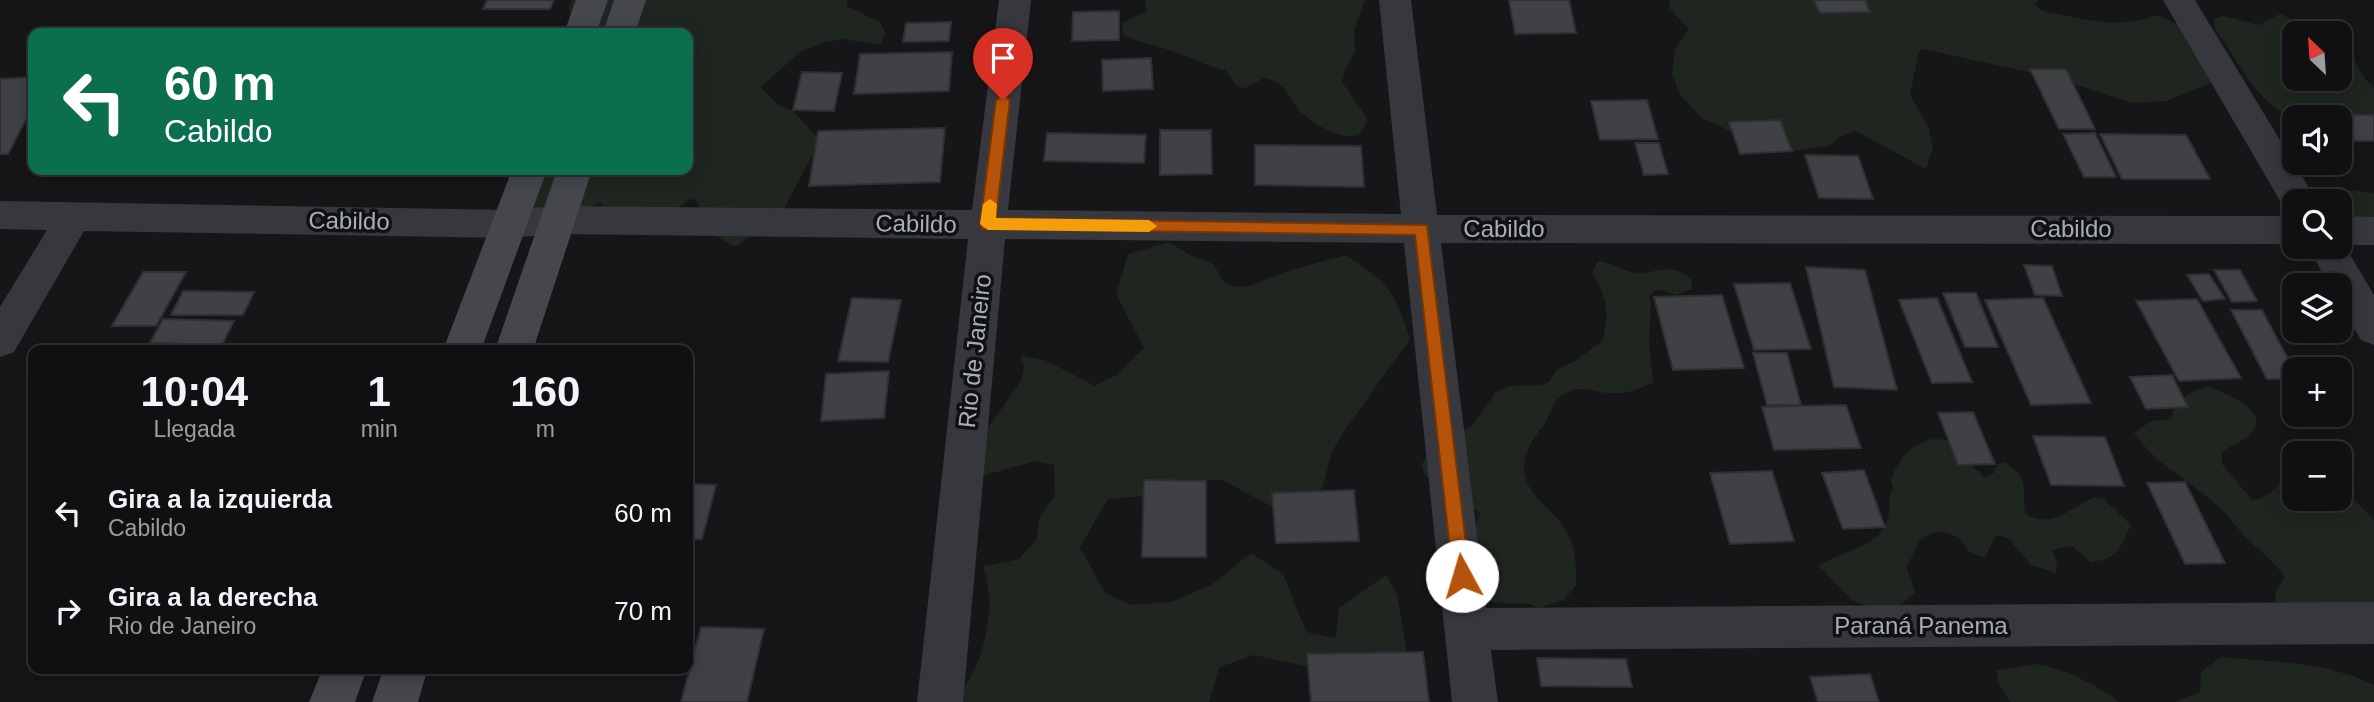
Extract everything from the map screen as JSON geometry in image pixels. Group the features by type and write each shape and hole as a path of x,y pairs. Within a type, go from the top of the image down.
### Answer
{"main road":[{"path":"582,28 592,0"},
{"path":"621,28 630,0"},
{"path":"464,345 527,175"},
{"path":"516,345 572,175"},
{"path":"332,702 343,674"},
{"path":"395,702 404,674"}],"street":[{"name":"Rio de Janeiro","path":"940,702 988,224 1014,0"},
{"path":"1395,0 1475,702"},
{"path":"2179,0 2292,189"},
{"name":"Cabildo","path":"0,215 508,224 558,220 1422,229 2282,230"},
{"path":"0,341 75,215"},
{"path":"2352,230 2374,231"},
{"path":"2333,259 2374,329"},
{"name":"Paraná Panema","path":"1468,629 2374,623"}],"shaded area":[{"path":"572,0 847,0 848,7 880,22 885,32 881,45 842,39 800,52 761,87 777,104 793,111 820,140 782,213 738,245 732,246 714,234 696,200 690,199 669,214 614,215 600,202 577,214 502,204 517,175 693,175 693,28 575,28 569,9"},
{"path":"1145,0 1365,0 1354,31 1355,52 1342,82 1368,120 1359,135 1337,134 1303,114 1282,87 1272,80 1264,78 1244,89 1235,84 1225,70 1123,34 1122,23 1147,11"},
{"path":"1669,0 2038,0 2035,5 2042,11 2100,22 2128,22 2158,15 2189,30 2218,77 2211,83 2166,101 2132,103 2051,77 1923,49 1919,51 1910,95 1929,128 1933,147 1926,169 1856,131 1839,137 1829,146 1777,153 1702,118 1680,95 1672,74 1675,49 1689,29 1670,9"},
{"path":"2280,14 2292,21 2282,21 2282,91 2352,91 2352,55 2363,75 2374,87 2374,114 2352,114 2352,105 2282,105 2282,111 2272,106 2250,82 2215,29 2214,19 2223,16 2259,25"},
{"path":"2352,190 2374,193 2374,231 2352,225"},
{"path":"1169,242 1190,255 1213,264 1224,282 1234,287 1249,286 1285,272 1345,255 1370,272 1388,289 1400,310 1410,339 1342,434 1332,452 1322,489 1275,508 1222,480 1188,481 1146,496 1108,499 1080,547 1105,593 1131,605 1172,602 1211,585 1251,553 1283,574 1306,632 1336,638 1339,608 1386,575 1397,594 1408,658 1314,668 1254,655 1220,667 1209,702 952,702 972,674 985,638 989,600 988,582 983,566 1019,559 1036,540 1040,516 1055,495 1054,465 1035,461 982,476 966,459 1021,381 1024,367 1020,355 1047,361 1095,386 1116,375 1144,348 1116,294 1128,254"},
{"path":"1598,261 1631,272 1675,270 1691,279 1692,289 1676,295 1658,289 1649,296 1649,342 1653,382 1623,393 1581,389 1561,396 1529,447 1524,464 1527,482 1560,522 1571,540 1576,562 1576,585 1564,600 1539,608 1529,604 1482,602 1439,569 1436,554 1439,540 1476,527 1480,513 1425,475 1421,466 1428,453 1472,426 1496,392 1511,386 1541,385 1550,381 1556,370 1575,361 1602,341 1606,306 1592,273"},
{"path":"2208,386 2242,402 2255,415 2257,422 2251,434 2222,452 2222,464 2252,500 2270,493 2282,481 2282,511 2352,511 2352,497 2374,520 2374,626 2277,610 2275,593 2285,577 2217,505 2162,463 2142,444 2134,433 2151,421 2171,419 2179,401"},
{"path":"1935,439 1946,440 1984,477 1994,473 1998,464 2004,462 2012,467 2023,483 2025,513 2034,518 2052,518 2095,497 2104,499 2131,525 2121,546 2113,555 2091,562 2072,546 2052,550 2057,564 2056,573 2031,565 2008,538 1996,535 1985,557 1971,553 1955,536 1944,532 1933,533 1919,542 1907,567 1915,593 1888,615 1852,600 1819,566 1864,545 1879,534 1887,521 1893,488 1891,482 1897,466 1912,448"},
{"path":"2220,657 2298,664 2337,671 2374,685 2374,702 2175,702 2200,692 2201,672"},
{"path":"2036,664 2080,678 2120,702 2010,702 1999,684 1996,671"}],"building":[{"path":"487,0 554,0 550,9 483,9"},
{"path":"1509,0 1569,0 1576,33 1515,34"},
{"path":"1814,0 1865,0 1870,12 1820,13"},
{"path":"1119,11 1119,40 1072,41 1073,12"},
{"path":"951,22 949,41 903,42 906,23"},
{"path":"952,52 949,91 854,94 860,54"},
{"path":"1151,58 1153,89 1103,91 1102,60"},
{"path":"2030,69 2066,69 2095,129 2059,129"},
{"path":"802,72 842,73 834,111 793,110"},
{"path":"28,77 28,116 8,154 0,154 0,79"},
{"path":"1647,100 1658,139 1600,140 1591,101"},
{"path":"2352,115 2374,115 2374,141 2355,141 2352,136"},
{"path":"1780,120 1792,151 1740,154 1729,122"},
{"path":"945,128 940,182 809,186 818,131"},
{"path":"1160,130 1211,130 1212,174 1160,175"},
{"path":"1047,133 1146,135 1144,163 1044,161"},
{"path":"2095,133 2116,177 2084,177 2063,134"},
{"path":"2100,134 2186,135 2210,179 2122,179"},
{"path":"1635,143 1659,143 1668,174 1644,175"},
{"path":"1255,145 1361,146 1364,187 1255,185"},
{"path":"1805,155 1858,156 1873,199 1819,198"},
{"path":"2024,265 2052,266 2062,296 2035,295"},
{"path":"1806,267 1865,270 1897,390 1834,387"},
{"path":"2214,270 2240,270 2257,301 2232,302"},
{"path":"143,272 186,272 156,326 112,326"},
{"path":"2209,274 2225,299 2203,301 2187,275"},
{"path":"1790,283 1811,349 1754,350 1734,284"},
{"path":"183,291 254,292 243,315 171,315"},
{"path":"1943,293 1976,293 1998,347 1965,347"},
{"path":"1722,295 1744,368 1673,370 1654,297"},
{"path":"852,298 901,300 888,362 838,361"},
{"path":"1937,298 1972,382 1932,383 1899,300"},
{"path":"2043,298 2091,403 2031,405 1985,300"},
{"path":"2197,299 2241,378 2179,381 2136,301"},
{"path":"2231,310 2262,310 2287,357 2282,357 2282,379 2267,379"},
{"path":"163,319 234,321 222,345 150,343"},
{"path":"1753,353 1787,353 1801,405 1767,405"},
{"path":"889,371 884,418 821,421 826,374"},
{"path":"2172,375 2188,407 2146,409 2130,377"},
{"path":"1846,405 1861,448 1774,450 1762,407"},
{"path":"1973,412 1995,464 1958,465 1938,413"},
{"path":"2033,436 2105,437 2124,486 2051,485"},
{"path":"1864,470 1885,527 1843,529 1822,473"},
{"path":"1772,471 1794,541 1730,544 1710,473"},
{"path":"1144,480 1206,481 1206,557 1142,557"},
{"path":"2185,482 2225,563 2185,564 2147,483"},
{"path":"693,484 716,485 702,539 693,539"},
{"path":"1354,490 1359,541 1276,543 1272,493"},
{"path":"701,627 764,629 747,702 681,702 688,674 693,674 693,657"},
{"path":"1423,652 1429,702 1311,702 1307,654"},
{"path":"1537,658 1626,659 1632,687 1541,686"},
{"path":"1870,674 1879,702 1818,702 1810,677"}],"slow traffic":[{"path":"990,204 988,224 1149,226"}],"route":[{"path":"1003,100 988,224 1422,229 1462,576"}]}
